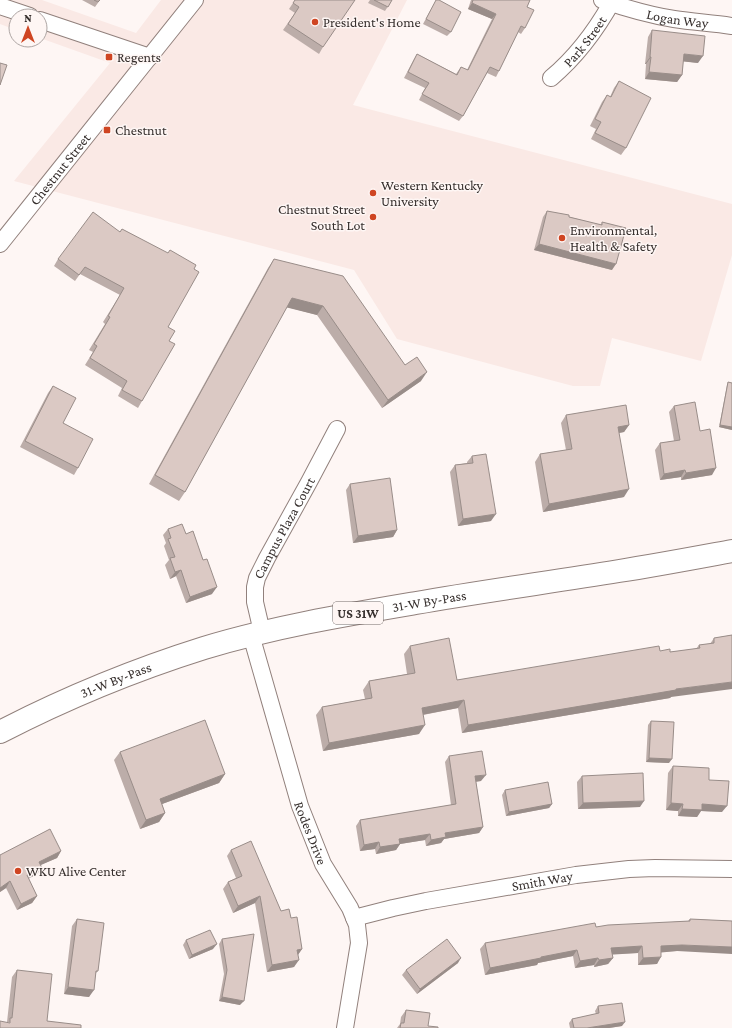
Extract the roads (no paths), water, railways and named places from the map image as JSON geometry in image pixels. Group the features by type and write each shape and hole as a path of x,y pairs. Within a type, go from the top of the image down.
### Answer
{"main road":[{"name":"31-W By-Pass","path":"0,732 98,686 148,666 257,634 356,613 626,570 732,551"}],"street":[{"name":"Chestnut Street","path":"0,244 195,0"},
{"name":"Logan Way","path":"609,1 639,11 669,18 732,26"},
{"name":"Park Street","path":"551,78 563,68 584,44 609,1"},
{"path":"48,23 150,57"},
{"name":"Campus Plaza Court","path":"257,634 255,602 255,587 257,578 337,429"},
{"name":"Rodes Drive","path":"257,634 300,806 324,864 354,918 358,931 359,943 346,1028"},
{"name":"Smith Way","path":"354,918 426,901 576,875 649,868 732,869"}],"place":[{"name":"President's Home","path":"315,22"},
{"name":"Regents","path":"109,57"},
{"name":"Chestnut","path":"107,130"},
{"name":"Western Kentucky University","path":"373,193"},
{"name":"Chestnut Street South Lot","path":"373,217"},
{"name":"Environmental, Health & Safety","path":"562,238"},
{"name":"WKU Alive Center","path":"18,871"}]}
